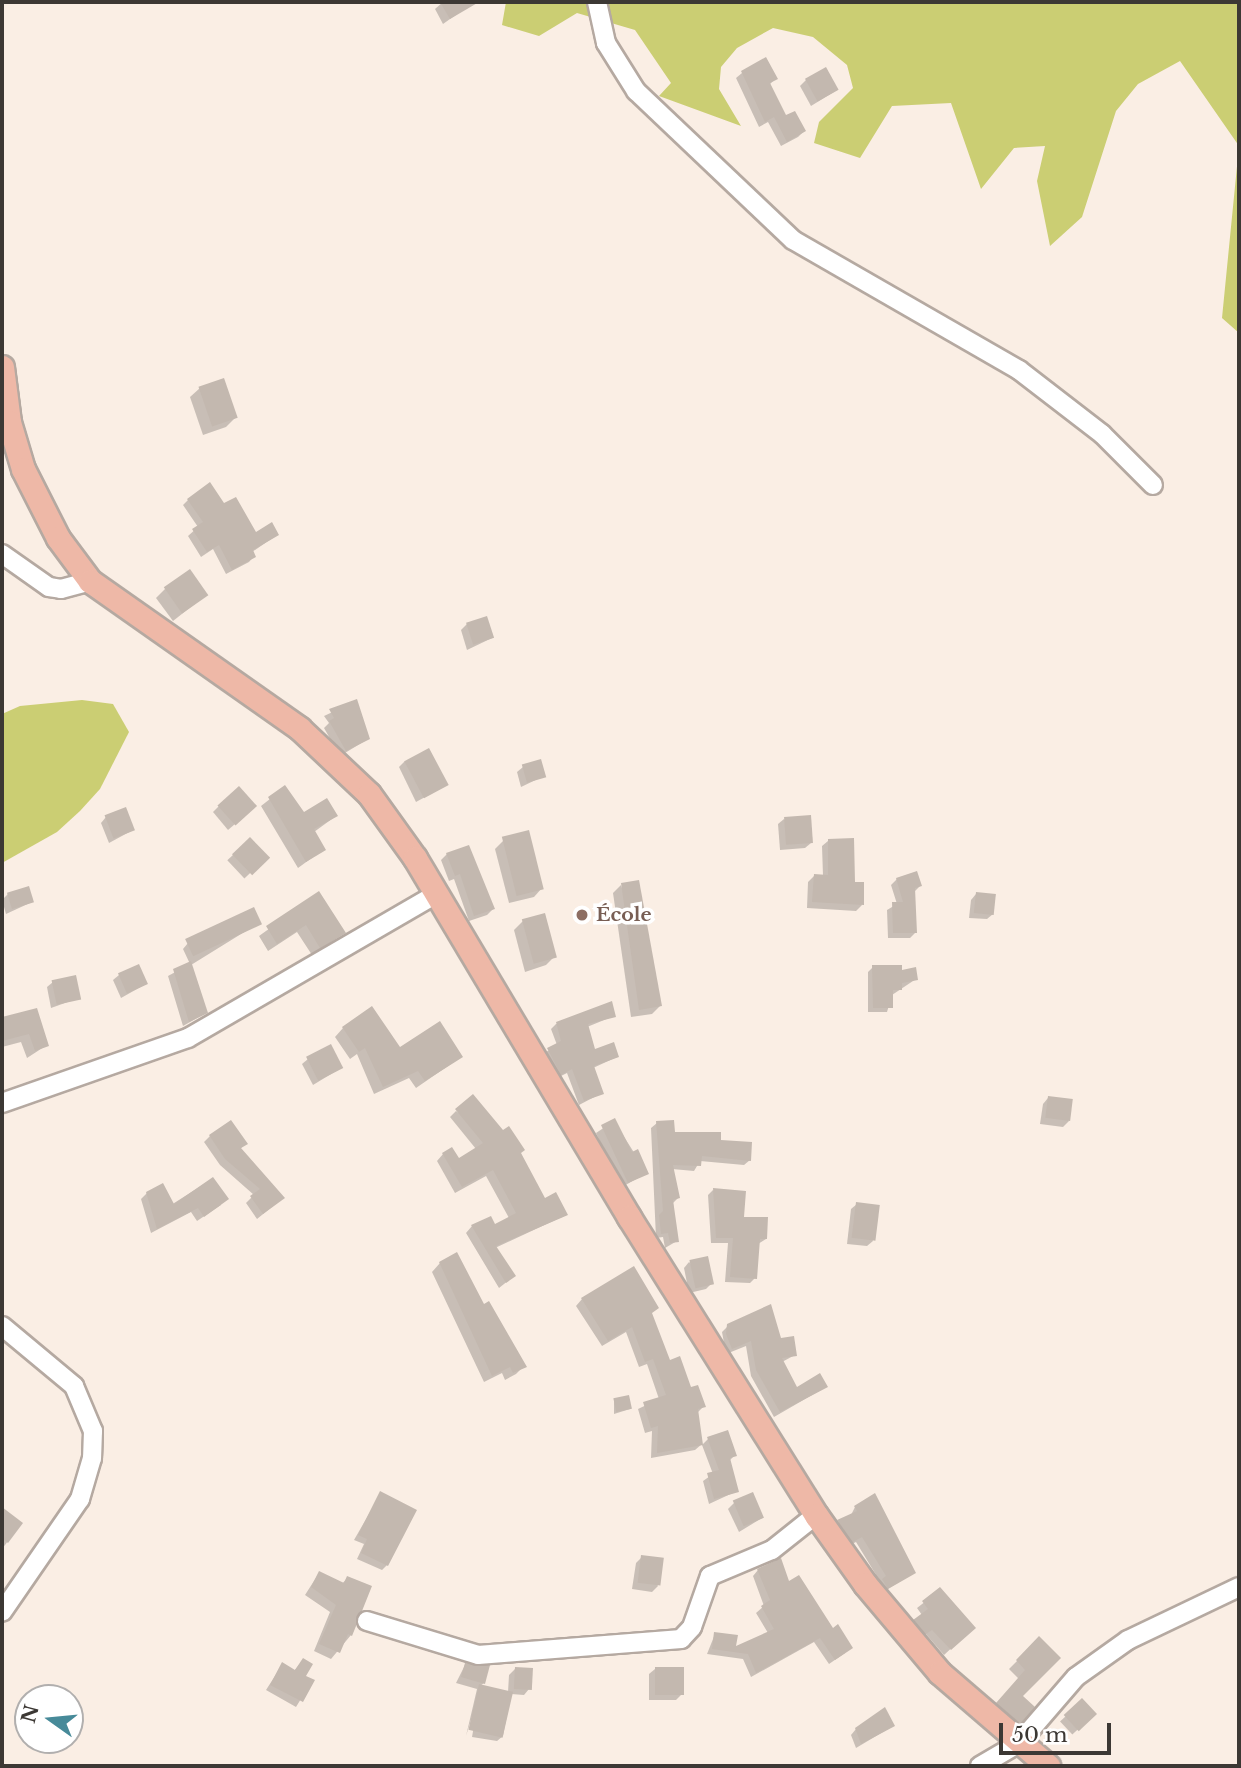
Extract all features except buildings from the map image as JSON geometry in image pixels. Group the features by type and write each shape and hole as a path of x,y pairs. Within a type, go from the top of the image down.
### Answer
{"main road":[{"path":"2,367 9,422 23,469 58,538 90,582 325,749 386,815 629,1217 816,1515 865,1584 932,1664 1018,1743 1048,1766"}],"street":[{"path":"597,2 606,43 636,91 793,240 1019,370 1102,434 1153,485"},
{"path":"2,554 49,587 61,589 90,582"},
{"path":"2,1103 188,1038 435,895"},
{"path":"2,1326 74,1386 93,1431 92,1458 80,1499 2,1612"},
{"path":"368,1620 478,1655 681,1639 692,1628 710,1576 772,1550 816,1515"},
{"path":"980,1766 1018,1743 1076,1677 1128,1640 1239,1587"}],"green space":[{"path":"506,2 1239,2 1239,146 1180,61 1138,84 1116,111 1082,217 1050,246 1037,181 1045,146 1014,148 981,189 951,103 892,106 860,158 814,143 819,122 853,88 847,65 813,37 773,28 737,48 721,67 719,89 741,126 659,96 671,83 635,30 577,13 539,36 502,25"},
{"path":"1239,146 1239,333 1222,318"},
{"path":"82,700 113,704 129,732 100,789 80,811 57,832 2,863 2,714 20,706"}],"place":[{"name":"École","path":"582,915"}]}
